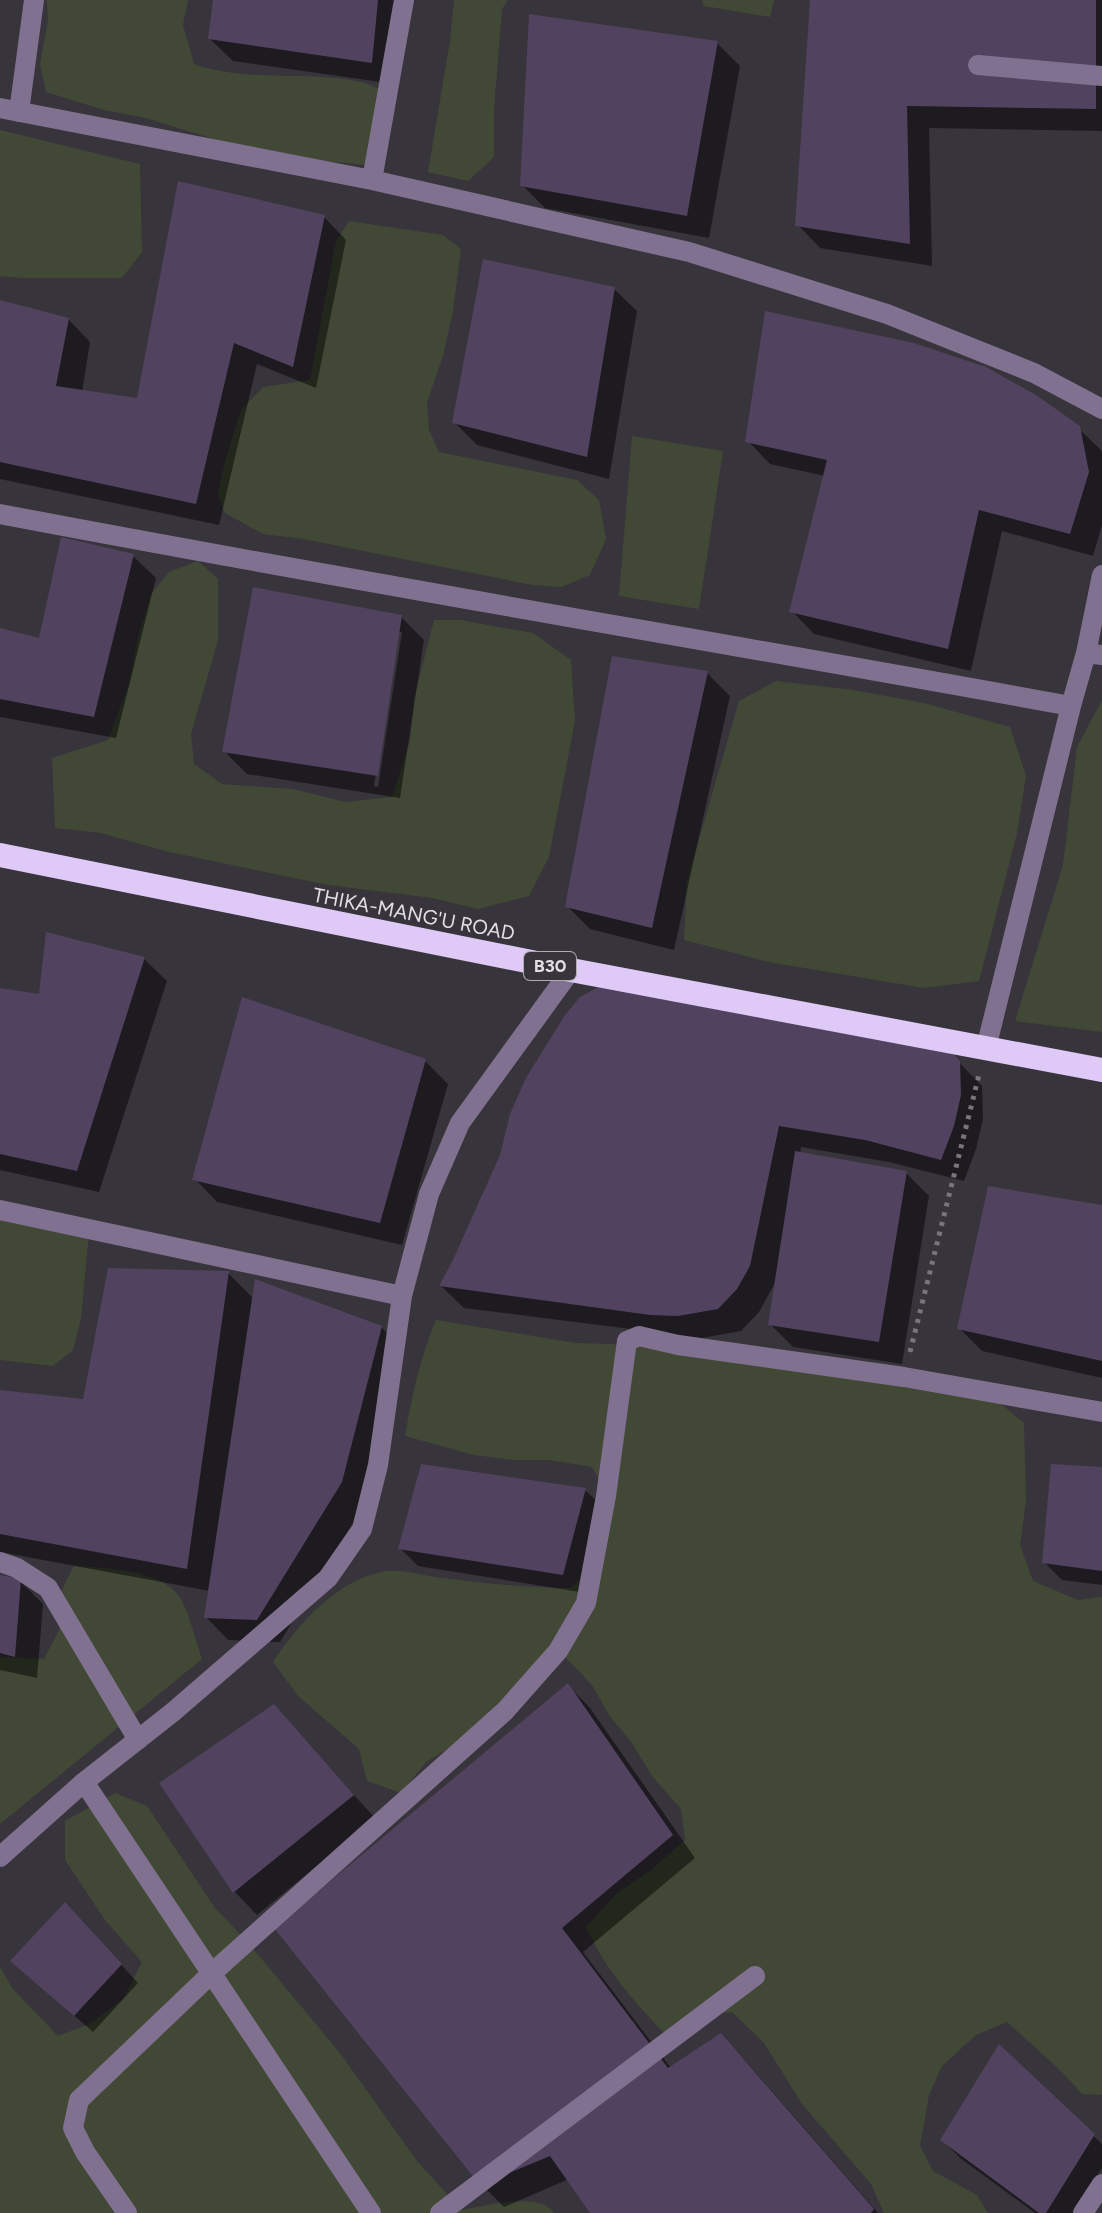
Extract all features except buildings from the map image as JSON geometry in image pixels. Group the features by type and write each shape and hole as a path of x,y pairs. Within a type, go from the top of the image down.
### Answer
{"highway":[{"name":"THIKA-MANG'U ROAD","path":"0,855 571,970 1102,1070"}],"street":[{"path":"34,0 10,110 372,180 689,252 887,314 1034,373 1102,409"},
{"path":"372,180 404,0"},
{"path":"978,65 1102,76"},
{"path":"0,514 1071,706"},
{"path":"986,1048 1071,706 1094,654 1102,575"},
{"path":"0,1857 84,1782 138,1740 328,1578 362,1529 378,1465 402,1296 429,1194 460,1123 571,970"},
{"path":"0,1210 402,1296"},
{"path":"127,2213 85,2152 73,2128 79,2100 212,1973 505,1711 558,1651 586,1603 606,1496 627,1341 639,1336 646,1337 678,1345 904,1377 1102,1412"},
{"path":"0,1562 17,1568 48,1588 138,1740"},
{"path":"84,1782 371,2213"},
{"path":"440,2213 755,1976"},
{"path":"1083,2213 1102,2184"}],"path":[{"path":"904,1377 986,1048"}],"green space":[{"path":"47,0 188,0 183,25 194,64 235,73 340,79 374,87 395,98 376,166 325,161 220,141 46,92 40,64 48,21"},
{"path":"454,0 508,0 502,9 494,109 494,157 468,181 428,172"},
{"path":"702,0 774,0 770,17 704,6"},
{"path":"0,130 140,164 142,252 122,278 0,276"},
{"path":"349,221 443,235 461,249 443,356 427,402 429,430 439,452 577,480 599,500 606,539 590,575 561,587 532,585 304,539 263,534 225,513 218,495 241,410 263,387 310,380 336,241"},
{"path":"632,436 723,451 699,609 619,596"},
{"path":"198,561 218,579 218,640 191,734 194,764 222,784 293,789 345,802 392,797 410,741 414,699 434,620 460,620 533,633 571,660 575,721 549,857 529,896 478,909 432,898 328,885 169,852 101,833 55,828 52,758 108,740 129,684 151,594 169,572"},
{"path":"776,681 853,690 924,703 1010,727 1026,776 1017,833 979,981 924,988 769,962 684,940 687,881 739,701"},
{"path":"1102,700 1102,1032 1015,1021 1063,865 1077,747"},
{"path":"0,1201 89,1233 81,1318 73,1350 53,1366 0,1360"},
{"path":"436,1320 576,1343 642,1345 740,1358 820,1375 989,1394 1024,1423 1026,1501 1020,1545 1033,1581 1078,1600 1102,1597 1102,2095 1082,2094 1007,2022 976,2035 942,2066 929,2095 920,2146 933,2171 977,2195 988,2213 884,2213 871,2184 802,2104 764,2043 732,2012 702,2015 666,2035 621,1984 586,1927 617,1893 651,1870 685,1840 681,1809 652,1776 592,1685 563,1655 462,1740 426,1762 401,1793 367,1781 359,1749 298,1696 273,1662 295,1632 321,1605 352,1583 368,1576 400,1571 490,1583 571,1588 589,1572 606,1492 592,1467 549,1460 474,1455 405,1436 417,1377"},
{"path":"74,1566 133,1572 163,1582 182,1601 202,1659 0,1824 0,1657 44,1659 59,1630 59,1595"},
{"path":"115,1793 147,1806 215,1908 245,1939 340,2053 417,2161 462,2210 525,2201 547,2206 554,2213 0,2213 0,1967 13,1989 58,2036 90,2024 123,1999 142,1962 105,1920 65,1860 65,1821"}]}
